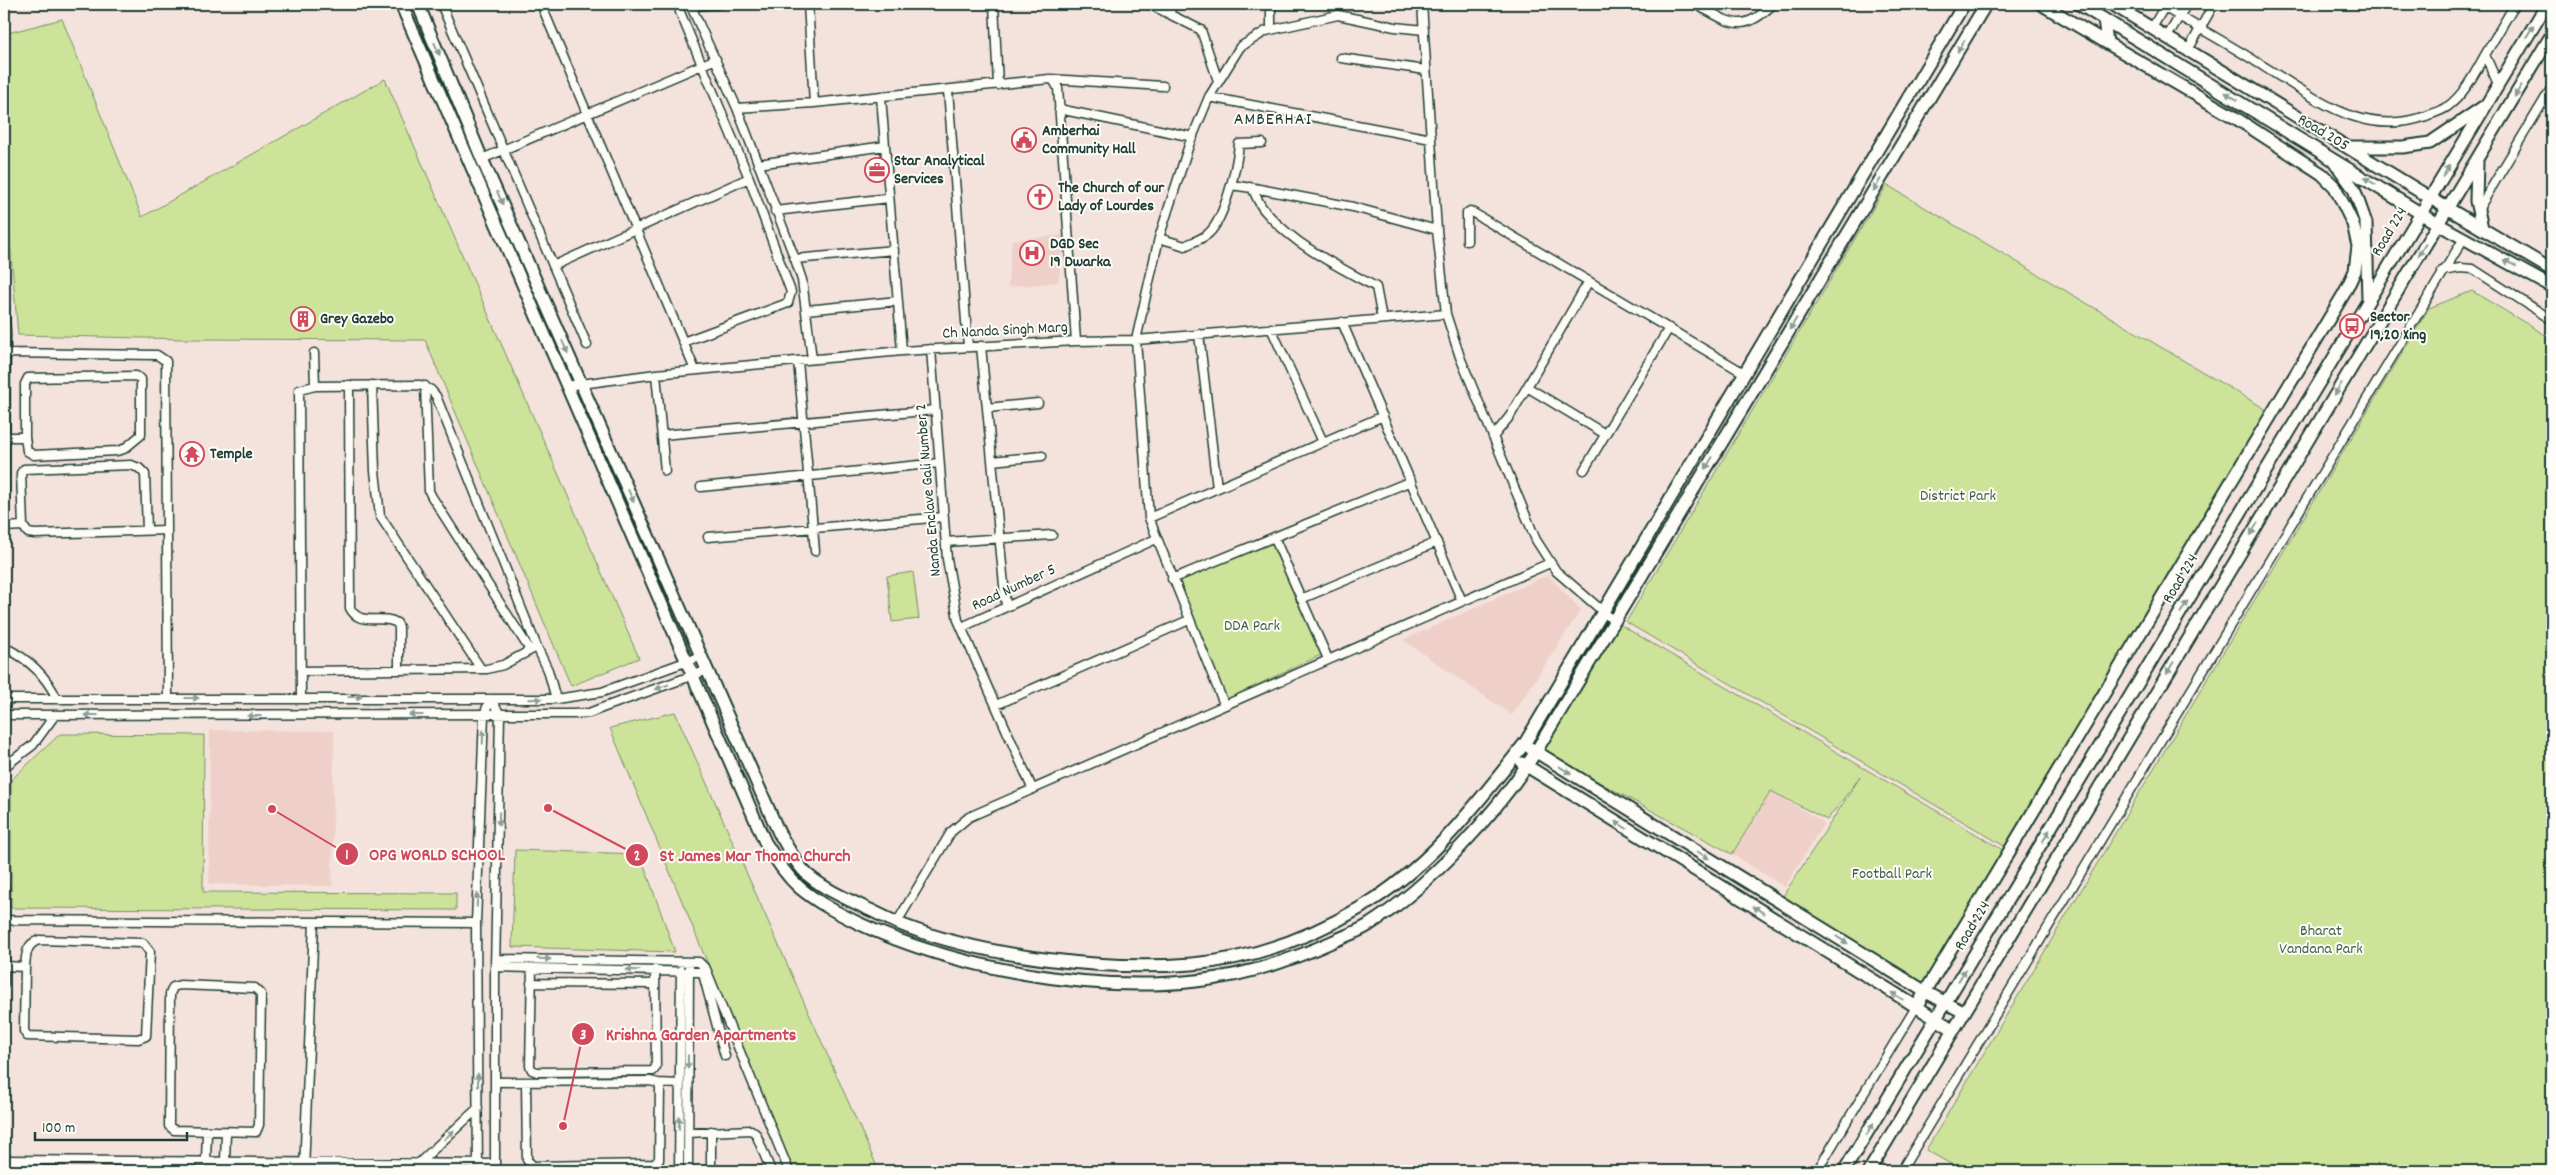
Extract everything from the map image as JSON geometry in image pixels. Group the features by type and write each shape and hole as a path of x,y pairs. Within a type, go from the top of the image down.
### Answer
{"street":[{"path":"401,4 765,842 783,871 801,889 829,909 897,941 954,958 1023,973 1087,981 1148,983 1195,981 1238,974 1300,956 1366,927 1412,893 1462,846 1535,752 1986,4"},
{"path":"418,4 482,159 779,833 795,859 808,875 837,894 897,922 962,943 1025,956 1091,964 1146,966 1194,964 1235,957 1295,941 1360,908 1405,878 1451,834 1525,743 1964,4"},
{"path":"441,4 587,345"},
{"path":"541,4 696,370"},
{"path":"719,4 691,5 737,108 795,259 802,280 812,359"},
{"path":"808,4 814,104"},
{"path":"994,4 998,84"},
{"path":"994,13 1001,4"},
{"path":"1150,4 1201,30 1218,81"},
{"path":"1170,14 1172,4"},
{"path":"1271,4 1271,30"},
{"path":"1422,4 1437,230 1446,314 1460,357 1536,540 1556,571 1614,621"},
{"path":"1695,4 1734,24 1750,22 1761,16 1773,4"},
{"path":"1817,1171 2340,300 2355,271 2358,259 2353,224 2346,207 2336,187 2322,174 2234,117 2041,4"},
{"name":"Road 205","path":"2079,4 2330,156 2438,224 2552,287"},
{"name":"Road 205","path":"2112,4 2430,198 2552,270"},
{"path":"2167,37 2187,4"},
{"path":"2188,50 2214,4"},
{"path":"2152,28 2163,5 2347,115 2370,122 2394,123 2447,108 2463,92 2514,4"},
{"name":"Road 224","path":"1844,1171 2547,4"},
{"path":"680,12 749,178 791,292 791,298 788,303 683,342"},
{"path":"1224,704 1149,518 1136,340 1159,238 1193,136 1209,97 1240,47 1252,38 1271,30 1338,16 1395,27 1424,30"},
{"path":"2104,19 2107,44"},
{"path":"1869,1171 2552,34"},
{"path":"2485,55 2498,84"},
{"path":"1341,58 1426,70"},
{"path":"482,159 716,59"},
{"path":"737,108 814,104 1050,79 1163,86"},
{"path":"1050,79 1056,84 1059,109 1076,341"},
{"path":"2478,210 2552,87"},
{"path":"948,90 968,347"},
{"path":"881,97 902,351"},
{"path":"1209,97 1430,139"},
{"path":"2349,147 2403,147 2430,143 2487,104"},
{"path":"1059,109 1193,136"},
{"path":"450,118 464,113"},
{"path":"1159,238 1185,246 1210,233 1227,200 1239,144 1262,143"},
{"path":"758,164 885,146"},
{"path":"2330,156 2354,189 2366,223 2369,264 2368,300"},
{"path":"2478,158 2476,180 2478,210 2482,228"},
{"path":"553,266 749,178"},
{"path":"1231,185 1353,206 1437,230"},
{"path":"1247,187 1252,188 1264,210 1283,228 1324,259 1376,287 1382,319"},
{"path":"775,211 889,198"},
{"path":"1467,241 1467,213 1470,211 1744,373"},
{"path":"1901,1171 2442,271 2464,238"},
{"path":"795,259 894,250"},
{"path":"2442,271 2460,268 2473,269 2552,320"},
{"path":"1493,437 1506,421 1527,387 1589,281"},
{"path":"806,310 898,301"},
{"path":"4,308 4,504"},
{"name":"Ch Nanda Singh Marg","path":"566,386 656,374 902,351 1076,341 1136,340 1446,314"},
{"path":"1342,322 1462,601"},
{"path":"1271,328 1323,442"},
{"path":"1584,470 1669,328"},
{"path":"1199,334 1217,488"},
{"path":"981,346 1006,606"},
{"name":"Nanda Enclave Gali Number 2","path":"930,349 946,542 962,627"},
{"path":"5,353 157,355 166,361 168,698"},
{"path":"314,354 315,386"},
{"path":"798,361 815,551"},
{"path":"656,374 665,471"},
{"path":"136,376 142,380 141,435 124,449 34,455 26,451 26,437 25,384 28,378 136,376"},
{"path":"349,385 350,608 353,613 364,619 388,620 397,623 399,627 399,669"},
{"path":"301,697 298,393 303,387 349,385 425,386 436,396 533,648"},
{"path":"372,385 376,487 380,516 480,669"},
{"path":"425,386 430,491 432,497 548,670 556,698"},
{"path":"1527,387 1605,434"},
{"path":"987,408 1038,403"},
{"path":"662,435 935,410"},
{"path":"1149,518 1383,416"},
{"path":"5,436 26,437"},
{"path":"992,460 1042,456"},
{"path":"701,487 939,463"},
{"path":"147,530 145,474 139,468 130,465 24,469 21,473 23,526 28,533 168,530"},
{"path":"1172,579 1411,481"},
{"path":"708,538 944,517"},
{"path":"4,527 23,526"},
{"path":"946,542 1052,535"},
{"path":"1274,537 1328,659"},
{"name":"Road Number 5","path":"1032,788 962,627 1156,539"},
{"path":"1302,599 1437,542"},
{"path":"897,922 951,832 960,823 1032,788 1550,562"},
{"path":"996,705 1190,620"},
{"path":"4,647 16,653 39,672 52,687 57,698"},
{"path":"301,671 480,669 503,664 533,648"},
{"path":"4,699 556,698 602,692 702,656"},
{"path":"4,715 484,715 589,713 708,670"},
{"path":"4,1160 304,1161 419,1163 494,1168 495,963 500,714 490,699"},
{"path":"478,1167 476,923 484,715 490,699"},
{"path":"4,767 33,745 55,715"},
{"path":"1525,743 1535,752 1945,1004 1963,1012"},
{"path":"1513,757 1954,1030"},
{"path":"4,887 4,983"},
{"path":"5,920 476,923"},
{"path":"304,1171 309,1088 314,922"},
{"path":"922,948 926,932"},
{"path":"40,940 143,943 150,952 146,1036 138,1039 27,1036 24,1031 25,967 28,948 32,942 40,940"},
{"path":"679,1171 680,1084 685,971 690,961"},
{"path":"495,963 699,962 706,969 789,1171"},
{"path":"495,963 532,968 685,971 703,974 725,1056"},
{"path":"4,966 25,967"},
{"path":"532,968 530,1066 532,1070 537,1072 654,1071 656,1067 655,970"},
{"path":"685,971 688,1171"},
{"path":"532,984 655,984"},
{"path":"180,985 255,988 261,994 258,1129 252,1134 226,1133 174,1130 169,1126 170,994 173,987 180,985"},
{"path":"495,1082 650,1081 680,1084"},
{"path":"526,1082 527,1160 533,1166 657,1162 660,1155 660,1088 658,1083"},
{"path":"419,1163 478,1108"},
{"path":"688,1133 751,1130 756,1134 771,1171"},
{"path":"206,1160 207,1132"},
{"path":"710,1132 711,1171"},
{"path":"225,1161 226,1133"}],"shaded area":[{"path":"1065,235 1058,282 1008,287 1012,240"},
{"path":"1548,575 1581,610 1512,715 1403,640"},
{"path":"210,730 334,731 332,886 209,884"},
{"path":"1771,791 1824,823 1785,887 1732,854"}],"green space":[{"path":"62,19 142,217 385,79 639,658 571,686 425,340 184,339 18,335 4,172 4,34"},
{"name":"District Park","path":"1887,185 2267,410 2006,847 1626,622"},
{"name":"Bharat Vandana Park","path":"2472,291 2552,339 2552,1171 1963,1171 1926,1150 2429,308"},
{"name":"DDA Park","path":"1272,541 1325,653 1225,700 1173,581"},
{"path":"913,572 919,619 892,622 887,576"},
{"name":"Football Park","path":"1619,624 2003,850 1923,984 1783,896 1860,777 1827,820 1771,791 1732,854 1541,751"},
{"path":"675,712 879,1171 794,1171 610,728"},
{"path":"60,734 204,735 203,892 456,893 456,910 11,908 11,780"},
{"path":"515,850 640,854 675,952 512,947"}],"place":[{"name":"Amberhai Community Hall","path":"1024,140"},
{"name":"Star Analytical Services","path":"877,170"},
{"name":"The Church of our Lady of Lourdes","path":"1040,197"},
{"name":"DGD Sec 19 Dwarka","path":"1032,253"},
{"name":"Grey Gazebo","path":"303,319"},
{"name":"Sector 19,20 Xing","path":"2352,326"},
{"name":"Temple","path":"192,454"},
{"name":"St James Mar Thoma Church","path":"548,808"},
{"name":"OPG WORLD SCHOOL","path":"272,809"},
{"name":"Krishna Garden Apartments","path":"563,1126"}],"district":[{"name":"AMBERHAI","path":"1273,120"}]}
